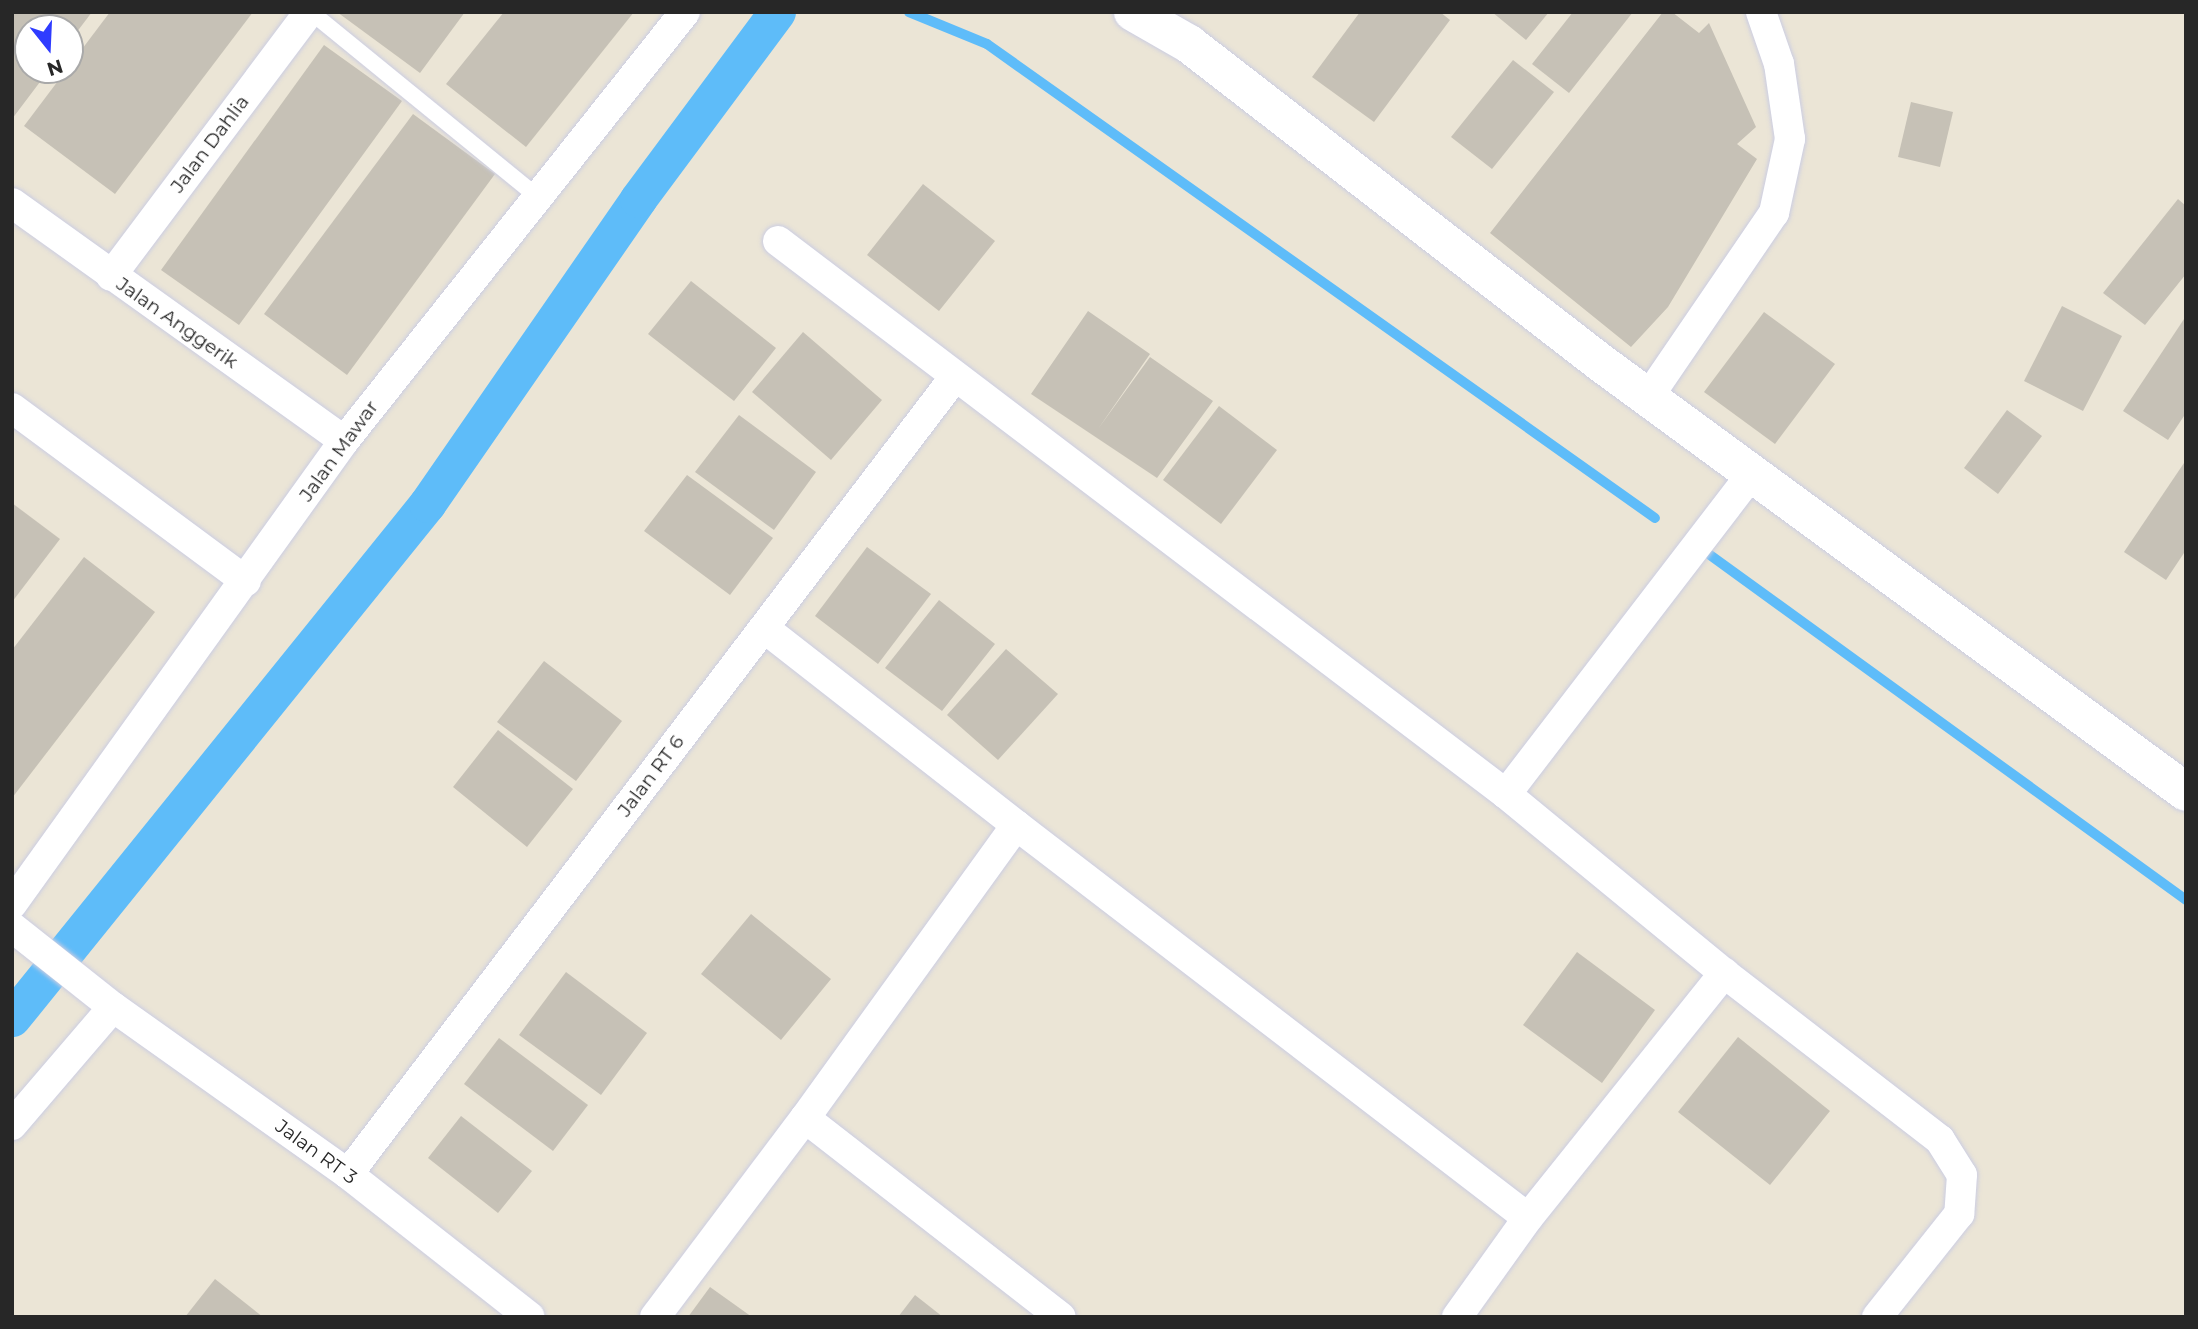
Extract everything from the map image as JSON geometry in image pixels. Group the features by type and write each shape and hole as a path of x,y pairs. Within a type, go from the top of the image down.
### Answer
{"street":[{"name":"Jalan Dahlia","path":"111,276 310,12"},
{"name":"Jalan Mawar","path":"12,904 344,441 685,12"},
{"path":"1133,12 1189,44 1649,396 2186,792"},
{"path":"1649,396 1774,213 1790,139 1779,64 1762,12"},
{"name":"Jalan Anggerik","path":"12,203 344,441"},
{"path":"778,241 1506,794 1724,973 1940,1140 1962,1175 1959,1214 1877,1317"},
{"name":"Jalan RT 6","path":"348,1174 954,377"},
{"path":"12,408 246,581"},
{"path":"1506,794 1752,473"},
{"path":"764,628 1528,1218"},
{"path":"654,1317 805,1118 1016,825"},
{"name":"Jalan RT 3","path":"12,927 105,1000 348,1174 530,1317"},
{"path":"1457,1317 1528,1218 1724,973"},
{"path":"12,1125 105,1000"},
{"path":"805,1118 1061,1317"}],"lane":[{"path":"310,12 538,197"}],"building":[{"path":"12,12 92,12 84,23 84,14 14,14 14,84 38,84 12,119"},
{"path":"110,12 253,12 115,194 24,126 56,84 84,84 84,46"},
{"path":"337,12 465,12 420,73"},
{"path":"504,12 634,12 526,147 446,84"},
{"path":"1360,12 1440,12 1450,20 1374,122 1312,77"},
{"path":"1492,12 1549,12 1526,40"},
{"path":"1573,12 1633,12 1569,93 1532,64"},
{"path":"1663,12 1672,12 1699,33 1709,23 1756,127 1737,144 1757,159 1668,307 1631,347 1490,233"},
{"path":"324,45 402,101 239,325 161,270"},
{"path":"1513,60 1554,92 1492,169 1451,137"},
{"path":"1911,102 1953,112 1940,167 1898,157"},
{"path":"413,114 495,174 347,375 264,314"},
{"path":"923,184 995,241 939,311 867,255"},
{"path":"2178,199 2186,206 2186,274 2145,325 2103,293"},
{"path":"691,281 776,348 734,401 648,334"},
{"path":"2062,306 2122,336 2083,411 2024,381"},
{"path":"1088,311 1150,354 1098,429 1150,357 1213,401 1157,478 1031,394"},
{"path":"1764,312 1835,364 1775,444 1704,392"},
{"path":"2186,316 2186,413 2168,440 2123,411"},
{"path":"803,332 882,400 831,460 752,392"},
{"path":"1219,406 1277,450 1221,524 1163,480"},
{"path":"2007,410 2042,436 1998,494 1964,468"},
{"path":"739,415 816,472 774,530 695,472"},
{"path":"2186,460 2186,550 2166,580 2124,552"},
{"path":"687,475 773,538 730,595 644,531"},
{"path":"12,503 60,539 12,602"},
{"path":"867,547 931,594 878,664 815,616"},
{"path":"84,557 155,612 12,798 12,650"},
{"path":"939,600 995,644 942,711 885,668"},
{"path":"1006,649 1058,694 998,760 947,715"},
{"path":"544,661 622,721 576,781 497,722"},
{"path":"498,730 573,789 527,847 453,787"},
{"path":"751,914 831,979 781,1040 701,974"},
{"path":"1577,952 1655,1010 1602,1083 1523,1025"},
{"path":"566,972 647,1033 601,1095 519,1035"},
{"path":"1738,1037 1830,1111 1770,1185 1678,1112"},
{"path":"499,1038 588,1105 553,1151 464,1084"},
{"path":"461,1116 532,1171 498,1213 428,1158"},
{"path":"215,1279 263,1317 185,1317"},
{"path":"710,1287 752,1317 688,1317"},
{"path":"915,1295 943,1317 898,1317"}],"waterway":[{"path":"12,1018 427,504 638,199 777,12"},
{"path":"909,12 987,44 1655,518"},
{"path":"1710,555 2186,900"}]}
